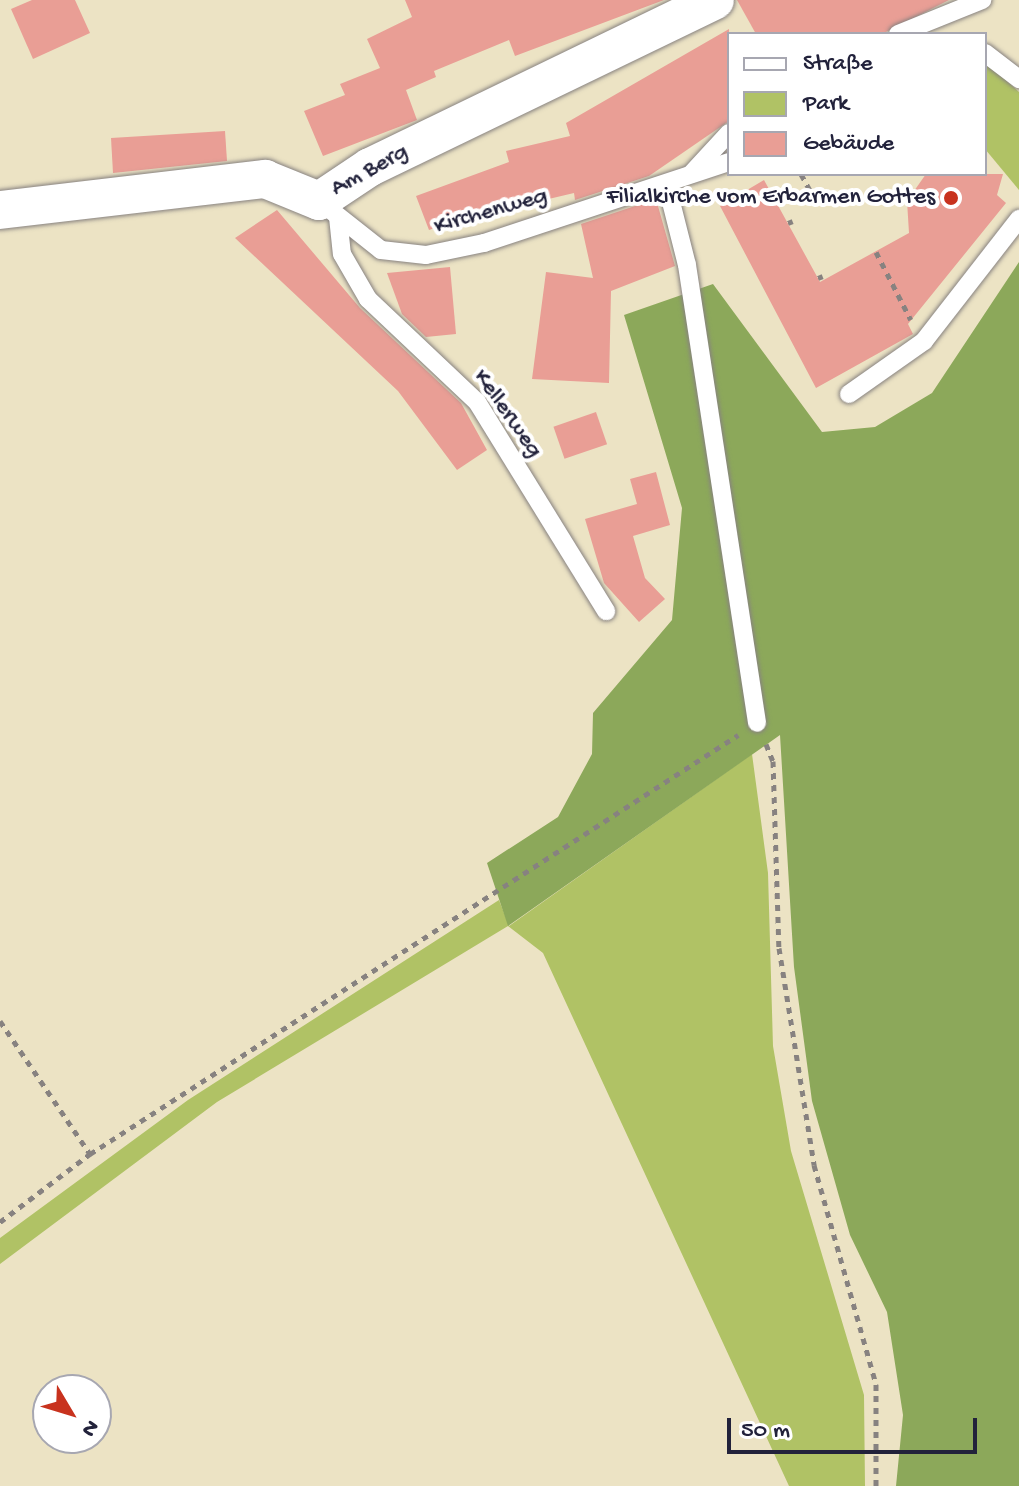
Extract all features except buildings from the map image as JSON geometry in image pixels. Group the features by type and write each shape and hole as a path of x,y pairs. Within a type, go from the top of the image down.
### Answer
{"street":[{"name":"Am Berg","path":"0,210 265,179 328,209 370,167 715,0"}],"lane":[{"path":"903,32 982,0"},
{"path":"987,55 1019,79"},
{"name":"Kirchenweg","path":"689,177 727,135"},
{"name":"Kirchenweg","path":"328,209 381,250 426,255 667,186 727,163"},
{"path":"667,186 687,265 757,723"},
{"name":"Kellerweg","path":"328,209 342,254 368,299 477,402 606,611"},
{"path":"849,394 924,341 1019,219"}],"path":[{"path":"802,176 815,199"},
{"path":"876,252 924,341"},
{"path":"0,1222 90,1154 757,723 773,761 779,948 814,1165 876,1384 876,1486"},
{"path":"0,1021 90,1154"}],"green space":[{"path":"987,64 1019,92 1019,190 987,151"},
{"path":"1019,262 1019,1486 896,1486 903,1415 887,1312 850,1235 812,1101 794,967 780,735 508,926 487,863 558,817 592,754 593,713 672,620 682,508 624,315 713,284 822,432 875,427 932,393"},
{"path":"752,754 768,873 773,1046 791,1151 864,1395 865,1486 789,1486 543,953 508,926 217,1102 0,1264 0,1238 188,1100 499,900 509,926"}],"place":[{"name":"Filialkirche vom Erbarmen Gottes","path":"951,198"}]}
